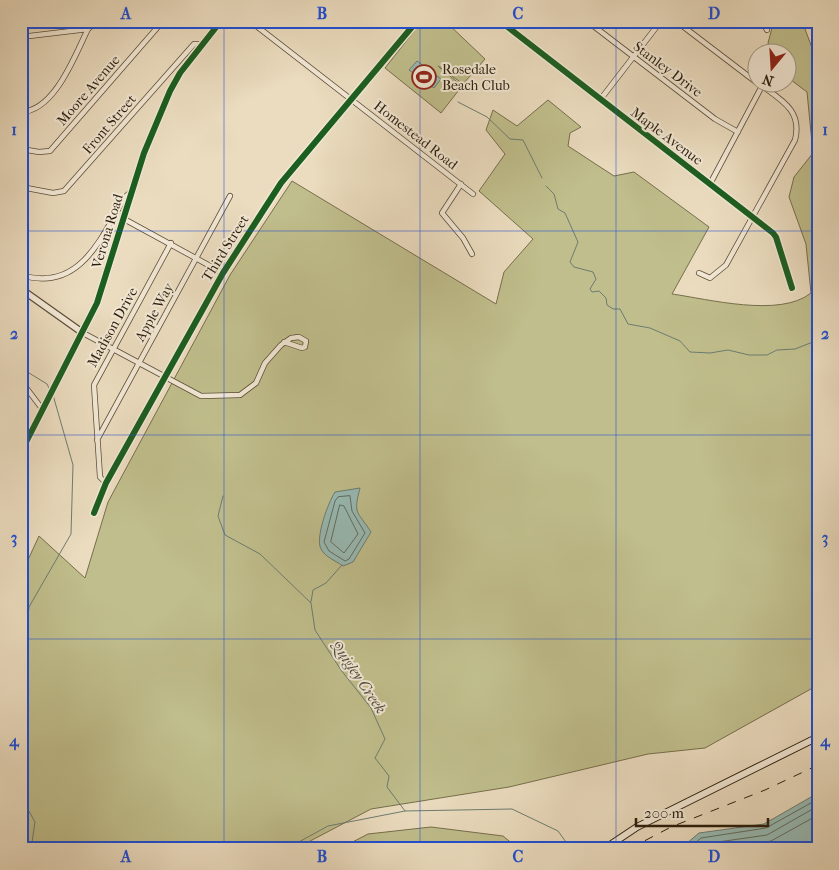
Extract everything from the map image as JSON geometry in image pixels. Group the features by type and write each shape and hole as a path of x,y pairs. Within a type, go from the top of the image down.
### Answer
{"main road":[{"path":"604,849 637,827 818,737"}],"street":[{"path":"88,21 88,29"},
{"path":"21,112 30,112 37,108 58,88 88,29 96,21"},
{"name":"Moore Avenue","path":"21,149 50,152 163,21"},
{"name":"Verona Road","path":"21,452 97,303 144,153 170,91 202,44 221,21"},
{"name":"Homestead Road","path":"250,21 473,194"},
{"name":"Third Street","path":"94,513 106,483 223,273 281,183 417,21"},
{"name":"Maple Avenue","path":"500,21 600,100 753,216 776,237 792,288"},
{"name":"Stanley Drive","path":"587,21 714,118 738,132"},
{"path":"600,100 661,21"},
{"path":"676,21 746,75"},
{"path":"762,21 766,30"},
{"path":"21,36 88,29"},
{"name":"Front Street","path":"21,187 53,193 64,191 194,44 202,44"},
{"path":"710,184 738,132 755,92"},
{"path":"699,274 710,278 726,265 795,140 797,132 794,113 768,92"},
{"path":"461,184 442,214 463,238 472,254"},
{"path":"21,276 56,278 74,270 86,261 125,197 132,191"},
{"name":"Apple Way","path":"97,440 230,196"},
{"path":"124,219 197,257 223,273"},
{"name":"Madison Drive","path":"106,483 100,477 94,385 171,243"},
{"path":"21,289 83,333 201,396 240,395 256,383 265,363 284,342"},
{"path":"21,381 43,410"}],"shaded area":[{"path":"422,21 445,21 485,59 463,84 438,66 462,86 441,113 385,68"},
{"path":"769,21 802,21 818,64 818,685 705,748 648,754 509,787 371,809 295,849 21,849 21,575 39,536 85,578 108,502 230,275 292,181 496,304 504,272 533,239 479,191 505,154 486,130 493,110 517,126 548,100 581,127 570,133 568,146 614,176 634,172 709,227 672,294 743,305 763,306 798,300 811,293 806,244 789,197 794,177 813,153 807,92 796,84 796,42 768,42 772,28"},
{"path":"431,827 503,836 519,849 339,849 368,834"}],"water":[{"path":"417,61 441,79 434,88 409,70"},
{"path":"360,488 357,503 358,512 371,532 353,562 343,566 328,557 321,549 321,529 335,492"},
{"path":"818,793 818,849 680,849 699,833 764,824"}],"waterway":[{"path":"809,21 818,48"},
{"path":"458,102 487,117 510,139 523,140 542,178"},
{"path":"546,186 554,194 558,209 565,213 578,242 570,262 574,267 593,272 596,279 590,289 592,292 599,291 606,298 607,305 613,309 620,309 628,324 650,328 680,341 690,352 710,353 728,350 749,355 767,355 777,350 795,349 818,340"},
{"path":"21,368 47,384 50,390"},
{"path":"21,674 29,607 71,534 73,465 53,395"},
{"name":"Quigley Creek","path":"223,496 218,516 225,535 260,554 311,603 315,630 341,670 371,708 385,739 375,758 389,776 387,787 405,811 512,809 558,831 571,849"},
{"path":"311,602 313,590 326,583 342,565"},
{"path":"21,797 35,822 31,849"},
{"path":"286,849 328,826 405,811"}],"railway":[{"path":"629,849 671,827 765,790 818,765"}],"cycle path":[{"path":"21,452 97,303 144,153 170,91 180,73 221,21"},
{"path":"94,513 106,483 223,273 281,183 417,21"},
{"path":"500,21 773,233 776,237 792,288"}],"place":[{"name":"Rosedale Beach Club","path":"424,77"}]}
